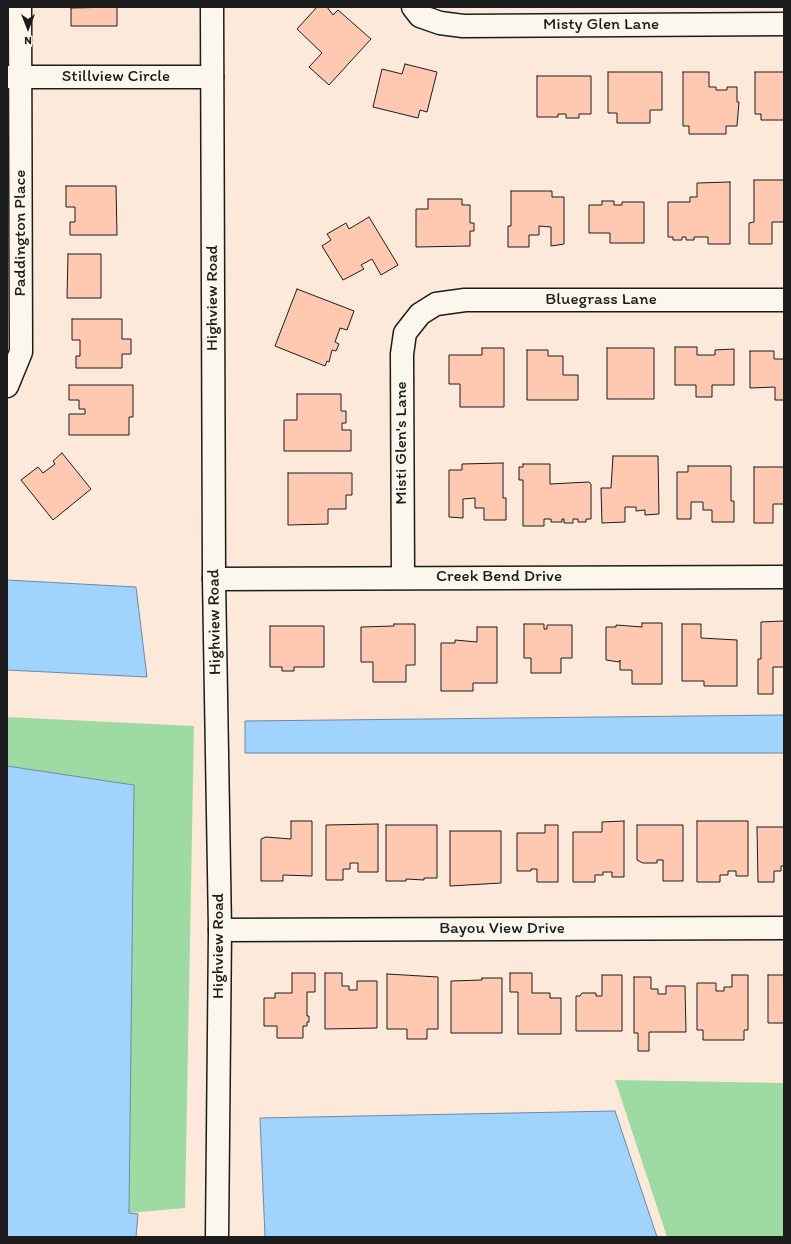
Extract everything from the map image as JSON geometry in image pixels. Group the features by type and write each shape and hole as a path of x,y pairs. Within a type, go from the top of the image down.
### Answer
{"street":[{"path":"14,77 20,7"},
{"name":"Highview Road","path":"212,7 214,579 220,930 218,1237"},
{"name":"Misty Glen Lane","path":"416,11 440,23 463,26 784,24"},
{"name":"Stillview Circle","path":"14,77 212,77"},
{"name":"Paddington Place","path":"7,386 21,352 14,77"},
{"name":"Bluegrass Lane","path":"420,314 436,304 464,300 784,300"},
{"name":"Misti Glen's Lane","path":"403,577 402,354 405,333 420,314"},
{"name":"Creek Bend Drive","path":"214,579 403,577 784,577"},
{"name":"Bayou View Drive","path":"220,930 784,928"}],"green space":[{"path":"7,717 194,726 185,1208 129,1213 134,785 7,766"},
{"path":"615,1080 784,1083 784,1237 667,1237"}],"water":[{"path":"7,580 136,587 147,677 7,670"},
{"path":"784,715 784,753 245,753 245,721"},
{"path":"7,766 134,785 129,1213 138,1214 136,1237 7,1237"},
{"path":"615,1111 657,1237 265,1237 260,1118"}],"building":[{"path":"117,7 117,26 71,26 71,8"},
{"path":"317,7 327,7 333,15 338,10 371,39 329,85 309,67 322,53 297,29"},
{"path":"405,64 437,72 427,112 420,110 418,118 373,107 382,69 402,74"},
{"path":"608,72 662,72 662,110 650,110 650,123 617,123 617,113 608,113"},
{"path":"683,72 709,72 709,87 716,87 716,90 727,90 727,87 737,87 737,102 739,102 737,126 726,126 726,134 689,134 689,126 683,126"},
{"path":"755,72 784,72 784,120 761,120 761,114 755,114"},
{"path":"537,76 591,76 591,114 579,114 579,118 566,118 566,114 558,114 558,117 537,117"},
{"path":"754,180 784,180 784,222 772,222 772,244 749,244 749,223 754,222"},
{"path":"730,182 730,244 708,244 708,237 694,237 694,240 686,240 686,237 682,237 682,240 673,240 673,237 668,237 668,202 690,202 690,197 697,197 697,183"},
{"path":"66,186 116,186 117,235 70,235 70,222 75,222 75,207 66,207"},
{"path":"511,191 552,191 552,197 564,197 564,244 551,246 551,227 539,226 539,235 529,235 529,247 508,247 508,226 511,226"},
{"path":"428,199 462,199 462,205 470,205 470,223 474,223 474,231 470,231 470,246 416,247 416,209 428,209"},
{"path":"602,201 614,201 614,205 622,205 622,202 644,202 644,243 610,243 610,233 589,233 589,205 602,205"},
{"path":"369,217 398,265 381,275 372,259 361,265 364,269 343,280 322,246 331,240 327,234 346,223 349,229"},
{"path":"68,254 101,254 101,298 67,298"},
{"path":"297,289 354,311 347,330 340,328 335,342 339,344 336,351 332,350 329,362 327,361 325,366 275,346"},
{"path":"72,319 122,319 122,339 131,339 131,354 122,354 122,368 76,368 76,356 80,356 80,340 72,340"},
{"path":"675,347 697,347 697,355 715,355 715,350 734,349 734,385 712,385 712,397 696,397 696,385 675,385"},
{"path":"482,348 504,348 504,407 460,407 460,384 449,384 449,355 482,355"},
{"path":"607,348 654,348 654,399 607,399"},
{"path":"527,350 548,350 548,356 563,356 563,375 578,375 578,400 527,400"},
{"path":"750,351 774,351 774,359 784,359 784,400 775,400 775,387 750,388"},
{"path":"69,385 133,385 133,417 129,417 129,435 69,435 69,414 85,414 85,409 79,409 79,400 69,400"},
{"path":"297,394 341,394 341,411 346,411 346,423 342,423 342,430 351,430 351,451 284,451 284,420 297,420"},
{"path":"62,453 91,489 53,520 21,480 38,467 43,473 55,464 53,461"},
{"path":"613,456 658,456 659,514 645,515 645,510 636,511 636,507 625,507 625,522 602,523 601,488 611,488"},
{"path":"503,463 503,498 506,498 506,520 484,520 484,508 475,508 475,498 463,499 463,518 449,517 449,470 462,470 462,464"},
{"path":"523,464 550,464 550,484 589,482 591,484 591,519 586,519 586,522 578,522 578,519 573,519 573,523 564,523 564,519 562,519 562,522 551,522 551,519 544,519 544,526 523,526 523,480 519,480 519,467 523,467"},
{"path":"688,466 731,466 731,501 734,501 734,522 712,522 712,510 703,510 703,502 691,502 691,519 677,519 677,472 688,472"},
{"path":"754,467 784,467 784,504 773,504 773,523 754,523"},
{"path":"288,473 352,473 352,495 346,495 346,509 328,509 328,524 288,525"},
{"path":"784,621 784,667 773,667 773,694 758,694 758,659 761,659 761,622"},
{"path":"642,623 662,623 662,684 632,684 632,670 620,670 620,660 619,662 606,660 606,627 616,627 616,625 642,627"},
{"path":"394,624 415,624 415,665 406,665 406,682 373,682 373,662 361,662 361,627 394,626"},
{"path":"524,624 544,624 544,629 547,629 547,625 572,625 572,658 561,658 561,673 531,673 531,658 524,658"},
{"path":"682,624 701,624 701,638 737,640 737,686 704,686 704,681 682,681"},
{"path":"270,626 324,626 324,667 294,667 294,671 282,671 282,667 270,667"},
{"path":"477,627 497,627 497,683 473,683 473,691 441,691 441,643 455,643 455,640 477,642"},
{"path":"291,821 312,821 312,876 283,875 283,881 261,881 261,839 266,837 291,839"},
{"path":"624,821 624,877 612,877 612,872 603,872 603,875 595,875 595,882 573,882 573,832 602,832 602,822"},
{"path":"697,821 748,821 748,876 736,876 736,871 728,871 728,875 720,875 720,882 697,882"},
{"path":"378,824 378,872 358,872 358,863 350,863 350,869 343,869 343,880 326,880 326,825"},
{"path":"386,825 437,825 437,878 424,878 424,880 406,879 406,881 386,881"},
{"path":"545,825 558,825 558,882 537,882 537,869 531,869 531,871 517,871 517,833 545,833"},
{"path":"637,825 683,825 683,881 663,881 663,860 657,860 657,863 643,863 637,860"},
{"path":"757,827 784,827 784,866 781,866 781,871 774,871 774,882 758,882"},
{"path":"450,831 501,831 501,883 450,886"},
{"path":"292,973 315,973 315,992 307,992 307,1016 309,1016 309,1022 307,1022 307,1026 303,1026 303,1038 277,1038 277,1026 264,1026 264,998 275,998 275,993 292,993"},
{"path":"325,973 342,973 342,986 349,986 349,990 357,990 357,981 377,981 377,1028 325,1029"},
{"path":"510,973 532,973 532,993 550,993 550,998 561,998 561,1034 518,1034 518,992 510,992"},
{"path":"387,974 438,977 438,1029 427,1029 427,1039 407,1039 407,1029 387,1029"},
{"path":"602,975 622,975 622,1031 576,1031 576,996 580,996 582,993 596,993 596,996 602,996"},
{"path":"732,975 748,975 748,1030 744,1030 744,1040 703,1040 703,1030 697,1030 697,983 716,983 716,991 724,991 724,987 732,987"},
{"path":"768,975 784,975 784,1023 768,1023"},
{"path":"634,977 651,977 651,989 658,989 658,994 666,994 666,986 685,986 686,1032 649,1032 649,1051 638,1051 638,1033 634,1033"},
{"path":"482,978 502,978 502,1033 451,1033 451,981 482,980"}]}
